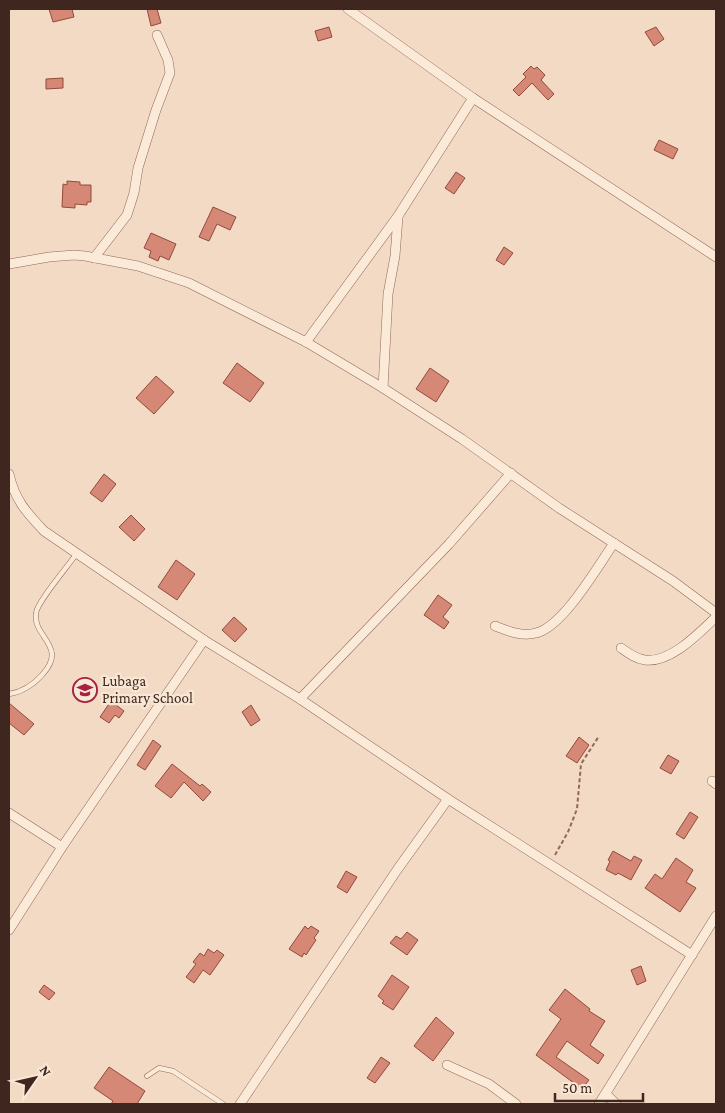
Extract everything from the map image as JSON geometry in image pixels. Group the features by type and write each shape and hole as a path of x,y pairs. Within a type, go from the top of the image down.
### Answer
{"street":[{"path":"348,9 473,98 716,257"},
{"path":"94,258 127,215 134,193 138,168 170,73 168,60 157,34"},
{"path":"306,342 398,216 473,98"},
{"path":"383,388 388,294 395,256 398,216"},
{"path":"9,264 74,255 138,266 189,283 306,342 383,388 560,508 673,581 716,615 691,640 660,658 645,660 631,655 621,648"},
{"path":"300,699 449,544 511,473"},
{"path":"9,474 11,491 26,512 44,531 204,640 300,699 448,799 692,955"},
{"path":"495,626 513,633 527,634 536,634 550,627 563,615 614,543"},
{"path":"9,930 62,848 204,640"},
{"path":"240,1104 397,870 448,799"},
{"path":"9,813 62,848"},
{"path":"598,1104 716,916"},
{"path":"447,1065 489,1084 516,1104"},
{"path":"606,1094 616,1104"}],"lane":[{"path":"9,694 30,686 48,668 52,655 35,617 36,611 77,553"},
{"path":"146,1076 159,1068 173,1071 223,1104"}],"path":[{"path":"550,864 568,832 577,809 582,764 599,736"}],"building":[{"path":"49,9 72,9 74,17 53,22"},
{"path":"147,9 157,9 161,23 151,26"},
{"path":"329,27 332,37 318,41 315,31"},
{"path":"656,27 664,39 654,46 645,32"},
{"path":"531,66 534,69 537,67 545,75 541,80 554,94 548,100 532,83 519,96 513,90 526,77 523,74"},
{"path":"63,78 63,88 46,89 46,79"},
{"path":"659,140 678,149 673,159 654,150"},
{"path":"456,172 465,178 454,194 445,188"},
{"path":"67,181 80,182 80,185 91,185 91,202 87,202 87,205 75,204 75,208 62,207 63,184 67,185"},
{"path":"213,207 236,217 230,230 217,224 209,241 199,237"},
{"path":"151,233 176,244 169,260 160,256 158,261 149,257 151,251 144,248"},
{"path":"504,247 513,253 504,265 496,260"},
{"path":"237,363 264,383 250,402 223,383"},
{"path":"430,368 449,381 436,402 416,389"},
{"path":"156,376 174,392 154,414 136,398"},
{"path":"104,474 116,484 102,502 90,493"},
{"path":"131,515 145,529 134,541 119,527"},
{"path":"176,560 195,574 177,600 158,587"},
{"path":"438,595 452,605 443,617 449,622 444,629 424,615"},
{"path":"234,617 247,629 235,642 222,630"},
{"path":"111,701 124,711 119,718 115,715 109,723 100,717"},
{"path":"9,703 34,724 24,735 9,723"},
{"path":"251,705 260,720 251,726 242,712"},
{"path":"579,737 589,745 577,763 566,756"},
{"path":"153,740 161,746 145,770 137,765"},
{"path":"668,755 679,761 671,774 660,768"},
{"path":"172,764 200,786 202,784 211,792 203,801 184,782 171,798 155,786"},
{"path":"690,812 698,817 684,839 676,834"},
{"path":"613,851 631,861 634,856 642,860 631,880 618,873 616,875 606,870 610,861 608,860"},
{"path":"676,858 693,870 686,882 696,888 680,912 645,888 655,874 662,879"},
{"path":"346,871 357,877 347,893 337,887"},
{"path":"305,926 308,929 311,926 319,931 314,938 316,940 306,955 304,953 302,957 289,949"},
{"path":"407,932 418,940 407,955 390,943 396,936 401,939"},
{"path":"208,949 214,953 217,950 224,955 210,975 203,970 194,983 186,977 196,964 193,962 200,953 204,956"},
{"path":"641,966 646,981 637,985 631,970"},
{"path":"392,975 409,987 393,1010 382,1003 384,1001 378,996"},
{"path":"44,985 55,993 49,1000 39,992"},
{"path":"565,989 590,1009 589,1011 605,1021 590,1045 604,1055 598,1064 567,1041 556,1057 589,1080 582,1089 536,1055 561,1019 549,1010"},
{"path":"436,1017 454,1033 433,1061 414,1046"},
{"path":"381,1057 390,1063 375,1083 367,1078"},
{"path":"109,1067 145,1091 137,1104 111,1104 113,1101 94,1088"}],"place":[{"name":"Lubaga Primary School","path":"85,690"}]}
